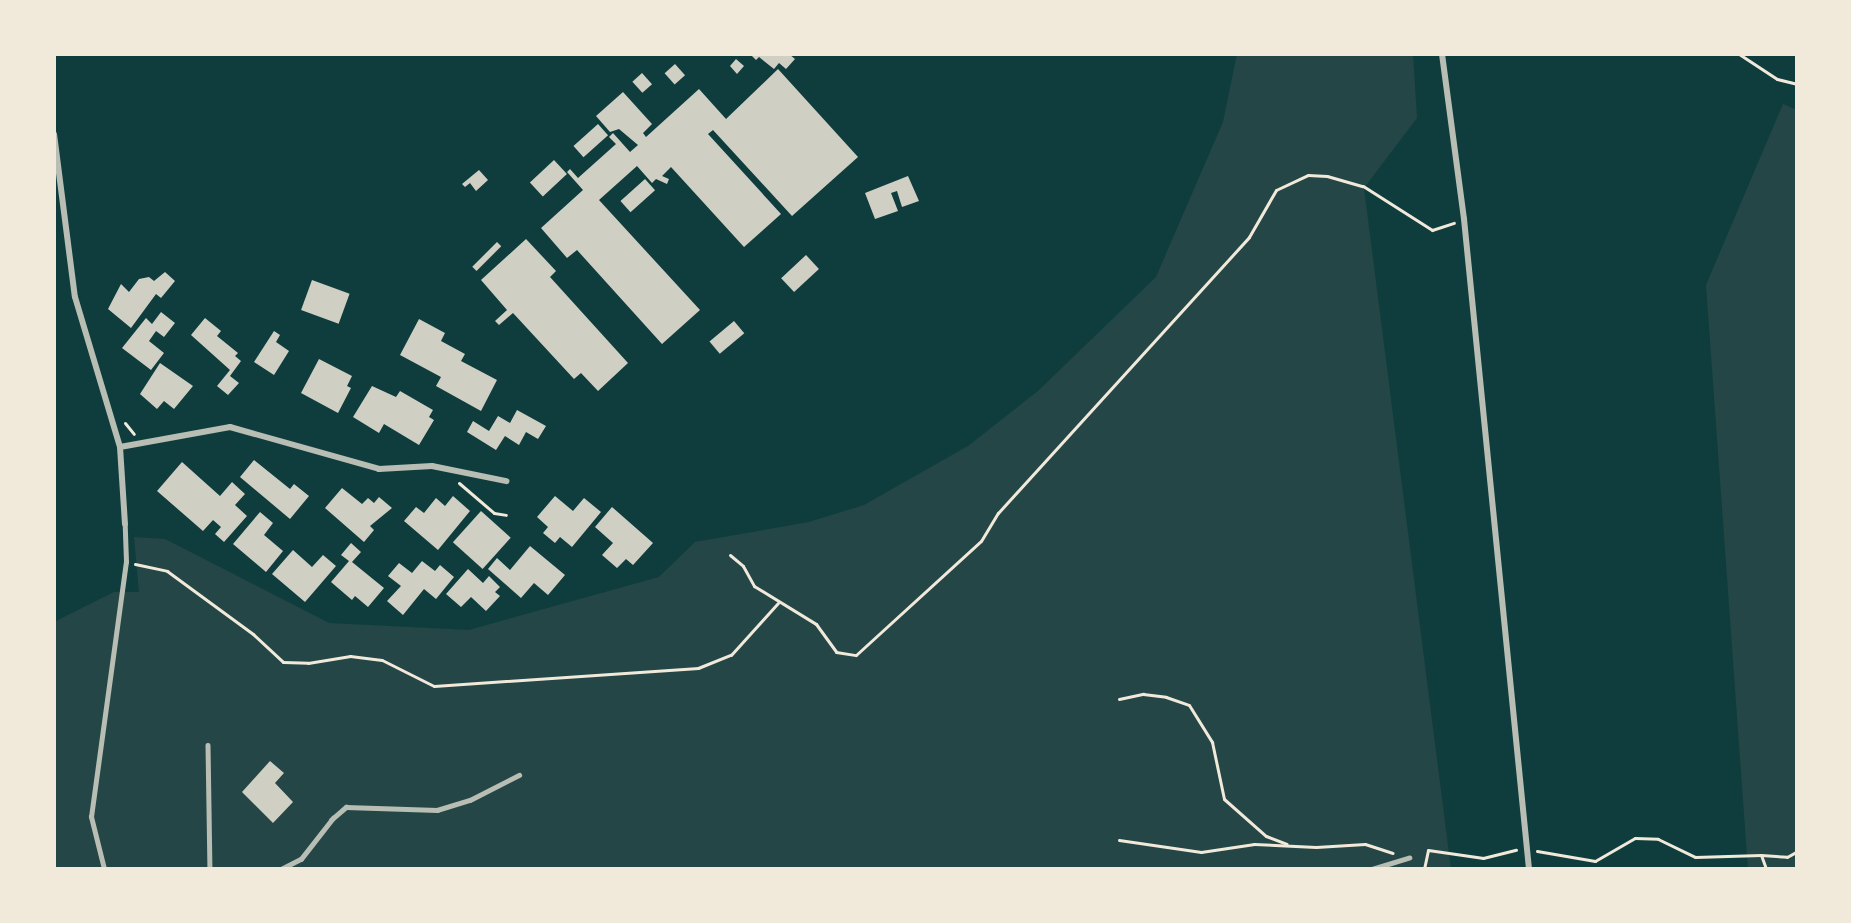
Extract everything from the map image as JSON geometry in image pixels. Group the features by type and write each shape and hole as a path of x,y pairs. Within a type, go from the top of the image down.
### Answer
{"street":[{"path":"1442,54 1464,219 1529,869"},
{"path":"54,134 75,297 120,447 125,524"},
{"path":"120,447 230,426 379,469 432,466 506,481"}],"lane":[{"path":"104,869 91,817 126,562 125,524"},
{"path":"208,745 210,869"},
{"path":"281,869 301,859 332,819 346,807 437,810 470,800 519,775"},
{"path":"1372,869 1409,858"}],"path":[{"path":"1739,54 1777,79 1797,84"},
{"path":"730,555 743,566 754,586 778,603 816,624 836,652 856,655 981,541 998,513 1249,237 1276,190 1308,175 1328,176 1363,186 1432,230 1464,219"},
{"path":"126,562 167,571 253,634 283,663 308,663 350,656 382,660 434,686 698,668 731,655 778,603"},
{"path":"1119,699 1143,694 1189,705 1212,742 1224,799 1266,836 1291,846"},
{"path":"1425,869 1423,863 1428,850 1483,858 1527,848 1564,858 1595,861 1635,838 1658,839 1695,856 1787,856 1796,852 1797,761"},
{"path":"1119,840 1201,852 1254,844 1291,846 1365,844 1423,863"},
{"path":"1761,855 1766,869"}],"shaded area":[{"path":"1237,54 1413,54 1417,118 1364,188 1451,869 54,869 54,622 114,592 139,592 134,537 165,539 329,623 469,630 659,577 695,542 809,522 864,505 968,446 1038,391 1156,277 1223,122"},
{"path":"1783,104 1797,110 1797,869 1748,869 1706,285"}],"building":[{"path":"750,54 789,54 795,59 786,69 779,63 774,69 759,57 756,60"},
{"path":"736,59 744,66 737,74 730,66"},
{"path":"675,64 685,75 675,85 665,73"},
{"path":"778,69 858,157 792,216 713,130 708,134 781,214 744,247 671,167 662,176 669,179 667,184 656,179 652,183 637,166 599,200 700,310 662,344 577,250 567,258 541,228 583,190 567,172 570,169 578,178 616,144 609,137 613,133 630,152 638,145 619,129 610,132 596,116 623,92 652,124 643,133 646,137 699,89 726,119"},
{"path":"642,73 652,84 642,93 632,82"},
{"path":"598,124 608,135 584,157 573,146"},
{"path":"554,160 567,174 543,196 530,183"},
{"path":"479,170 488,180 476,191 470,183 465,187 462,184"},
{"path":"908,176 919,201 902,207 897,191 891,193 898,211 875,219 865,193"},
{"path":"645,179 655,190 631,212 620,201"},
{"path":"526,239 556,271 550,277 628,363 598,391 581,373 574,379 513,313 499,325 495,321 507,310 481,280"},
{"path":"497,242 501,246 476,271 472,267"},
{"path":"806,255 819,269 794,292 781,278"},
{"path":"165,272 175,281 161,298 156,294 131,328 108,309 121,284 129,292 139,279 149,277 154,281"},
{"path":"312,280 350,294 339,324 301,310"},
{"path":"161,312 175,323 164,337 156,331 149,341 164,353 151,370 122,348 146,318 152,324"},
{"path":"205,318 221,331 217,336 238,353 235,356 241,361 230,376 239,383 228,395 217,386 230,370 191,335"},
{"path":"419,319 445,333 441,341 465,354 461,361 497,380 481,411 436,386 441,377 400,355"},
{"path":"734,321 744,333 720,354 709,342"},
{"path":"274,331 280,335 276,342 289,351 274,375 254,362"},
{"path":"319,359 352,376 347,386 351,388 338,413 301,393"},
{"path":"160,363 193,386 174,409 164,401 157,409 140,394"},
{"path":"372,386 396,397 400,391 433,410 429,417 434,420 419,445 384,424 379,433 353,417"},
{"path":"517,410 546,426 538,439 526,432 519,445 505,436 496,450 467,432 473,421 489,431 498,416 510,423"},
{"path":"254,460 290,489 294,484 309,496 290,519 240,477"},
{"path":"182,462 220,496 232,482 245,494 235,505 247,516 224,542 215,534 221,527 213,520 203,531 157,491"},
{"path":"342,488 362,504 368,498 374,503 379,497 392,508 370,526 374,530 364,542 325,508"},
{"path":"453,496 470,511 438,550 404,521 416,507 424,513 436,498 445,506"},
{"path":"555,496 573,511 584,498 601,512 572,547 560,537 555,543 543,533 548,527 537,517"},
{"path":"612,507 653,543 633,565 626,559 617,568 602,555 613,543 595,527"},
{"path":"481,511 511,538 483,569 453,542"},
{"path":"260,512 273,523 264,535 283,551 266,572 233,544"},
{"path":"351,543 361,552 352,562 384,588 368,607 355,596 352,600 331,582 349,561 341,555"},
{"path":"530,546 565,575 548,595 534,583 521,598 488,569 497,558 510,570"},
{"path":"293,550 312,567 323,555 336,566 305,602 272,574"},
{"path":"422,561 435,571 440,565 454,577 436,599 424,589 403,615 387,601 401,586 388,576 399,563 412,573"},
{"path":"468,569 483,583 489,576 500,587 495,592 500,596 486,611 471,597 461,607 446,594"},
{"path":"270,761 284,773 275,783 293,802 273,823 242,792"}]}
